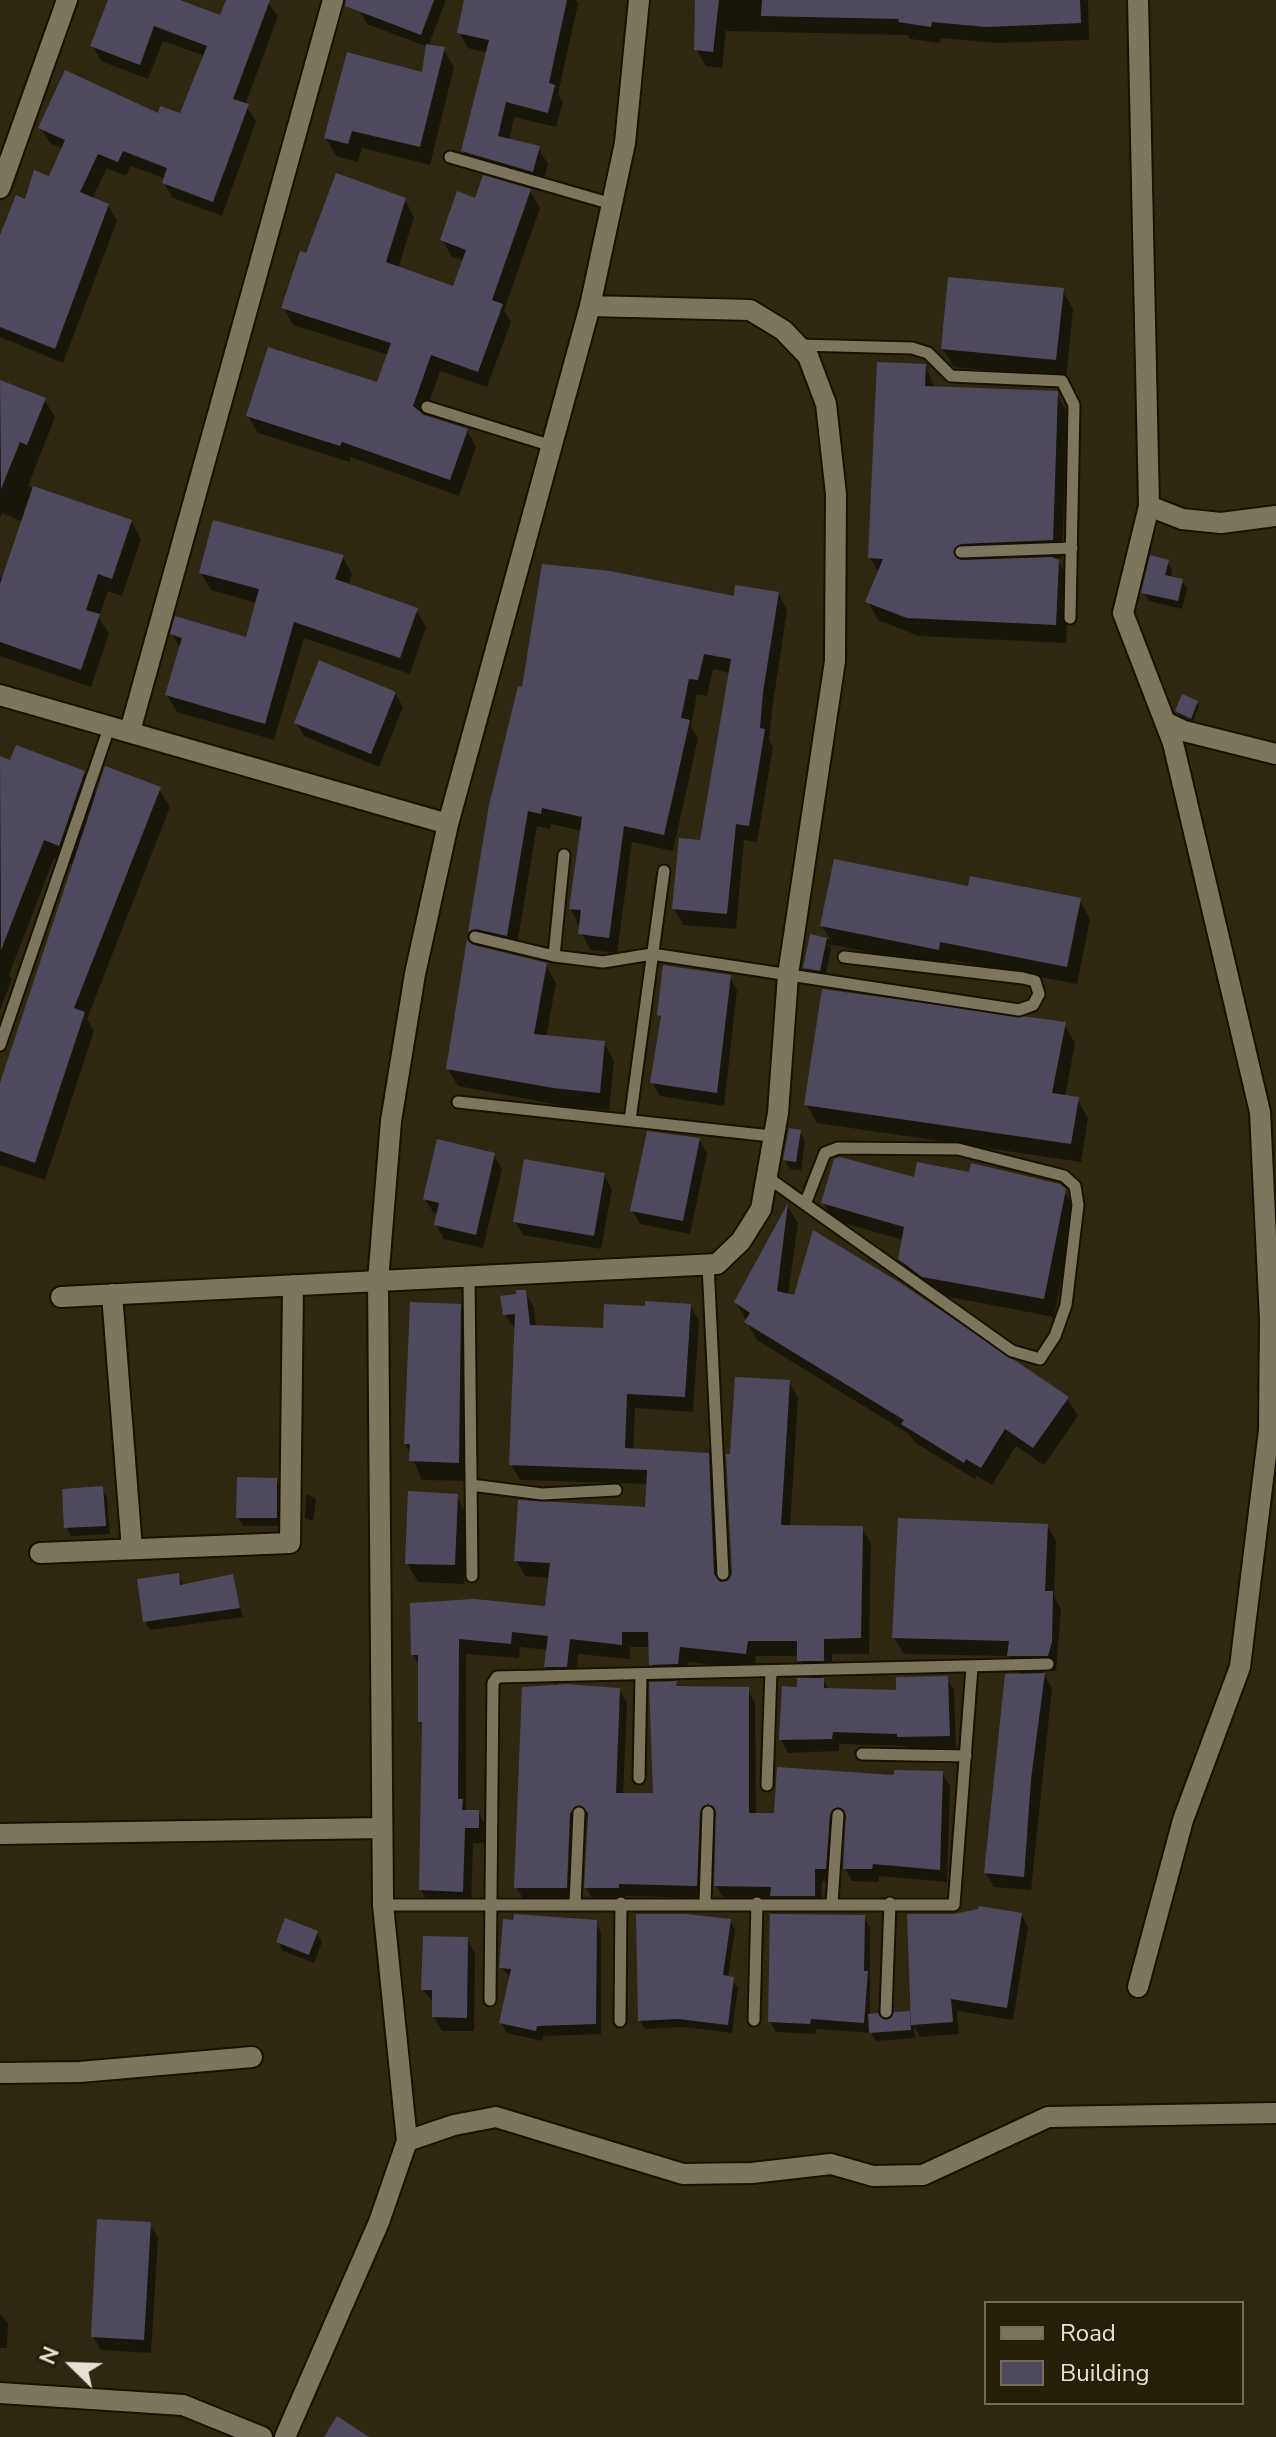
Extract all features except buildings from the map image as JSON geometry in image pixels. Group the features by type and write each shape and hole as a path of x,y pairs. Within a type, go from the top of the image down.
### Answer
{"street":[{"path":"0,188 67,0"},
{"path":"130,731 333,0"},
{"path":"285,2437 379,2222 407,2141 383,1905 378,1281 391,1121 415,974 448,824 590,306 625,143 639,0"},
{"path":"1138,0 1149,506 1123,613 1173,743 1260,1112 1270,1320 1269,1430 1240,1667 1183,1820 1138,1987"},
{"path":"61,1297 717,1264 741,1241 761,1209 771,1136 778,1113 788,975 835,661 836,494 826,404 808,356 783,330 750,310 590,306"},
{"path":"1149,506 1182,519 1221,523 1276,516"},
{"path":"0,695 448,824"},
{"path":"1165,722 1184,731 1276,754"},
{"path":"40,1553 290,1543 293,1285"},
{"path":"112,1294 132,1549"},
{"path":"0,1834 382,1828"},
{"path":"0,2073 80,2072 252,2057"},
{"path":"407,2141 454,2125 496,2117 683,2174 752,2173 831,2164 873,2176 923,2175 1048,2117 1276,2113"},
{"path":"0,2393 183,2405 262,2437"}],"lane":[{"path":"450,157 612,204"},
{"path":"797,345 912,348 928,353 951,376 1062,381 1074,405 1070,618"},
{"path":"427,407 552,446"},
{"path":"961,552 1072,548"},
{"path":"0,1045 110,725"},
{"path":"554,956 564,855"},
{"path":"630,1120 664,871"},
{"path":"475,937 554,956 603,962 652,954 1019,1010 1033,1005 1039,994 1035,981 1023,978 844,957"},
{"path":"458,1102 771,1136"},
{"path":"767,1177 805,1204 1012,1351 1040,1359 1055,1336 1066,1305 1078,1205 1075,1186 1064,1176 958,1149 838,1148 825,1153 805,1204"},
{"path":"708,1264 723,1574"},
{"path":"469,1276 472,1576"},
{"path":"471,1485 542,1494 616,1490"},
{"path":"490,2000 493,1683 497,1677 1048,1664"},
{"path":"383,1905 954,1905 972,1667"},
{"path":"767,1785 771,1671"},
{"path":"639,1778 641,1674"},
{"path":"862,1754 966,1756"},
{"path":"705,1903 708,1812"},
{"path":"575,1904 579,1813"},
{"path":"832,1903 838,1815"},
{"path":"620,2021 621,1903"},
{"path":"754,2020 757,1903"},
{"path":"886,2012 890,1903"}]}
